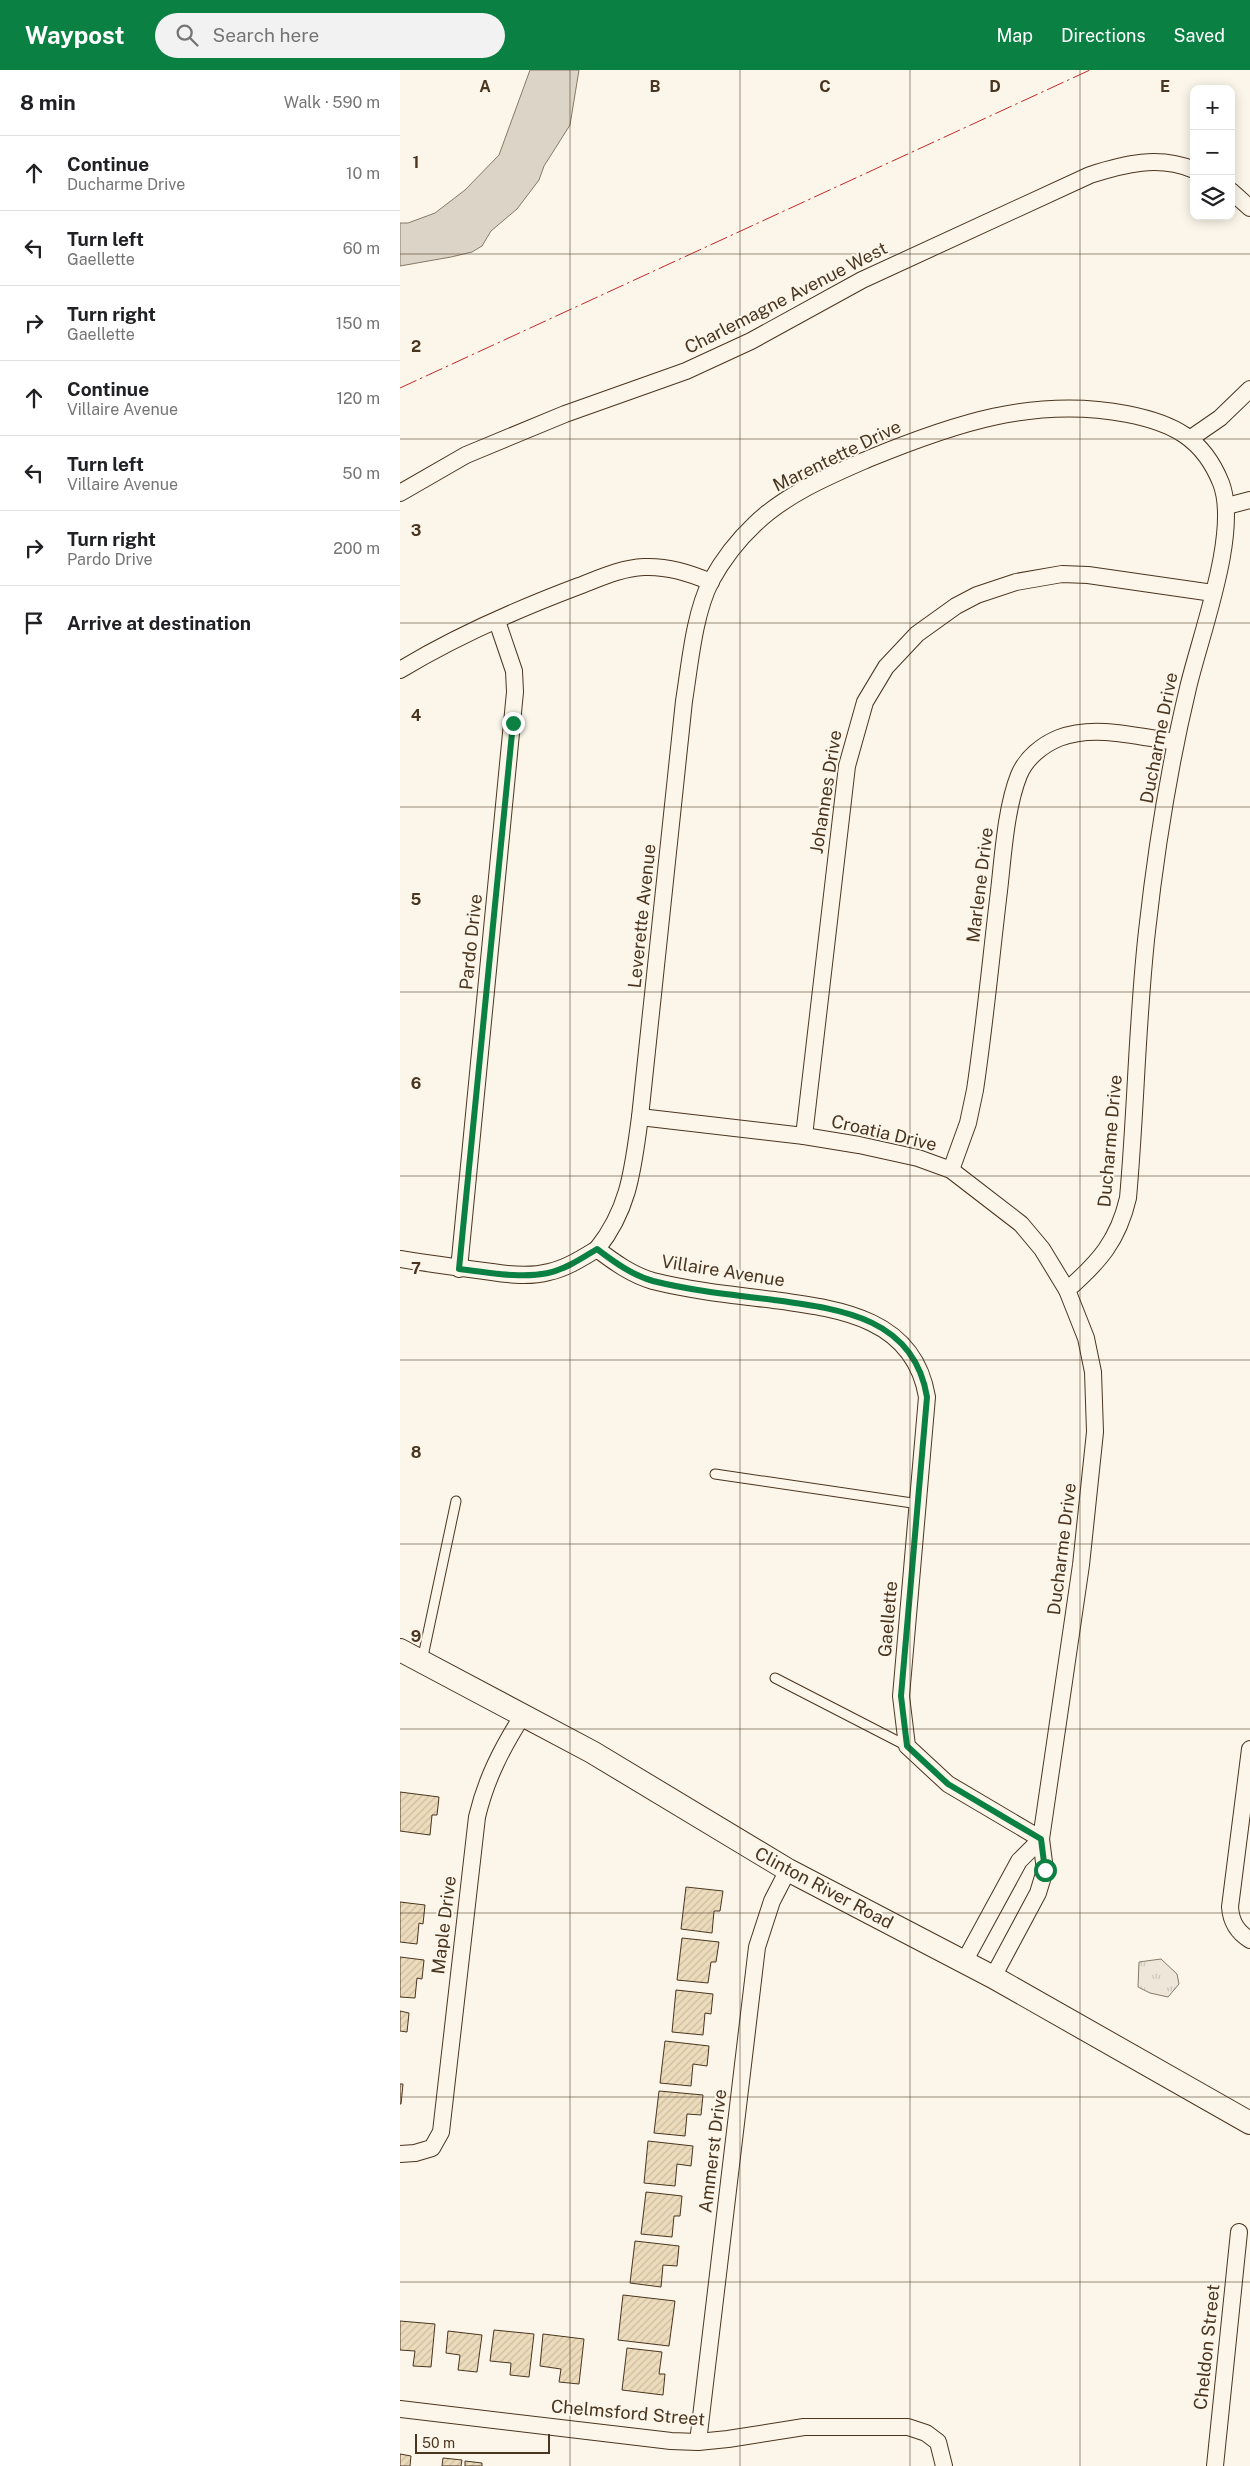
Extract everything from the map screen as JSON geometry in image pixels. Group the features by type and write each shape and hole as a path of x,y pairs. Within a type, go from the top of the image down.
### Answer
{"street":[{"name":"Charlemagne Avenue West","path":"400,493 466,455 566,414 686,372 751,341 862,280 1090,176 1119,165 1154,161 1190,169"},
{"path":"1235,195 1250,208"},
{"path":"1191,438 1220,418 1250,389"},
{"name":"Marentette Drive","path":"710,582 741,539 757,522 782,503 850,467 925,436 1013,412 1076,408 1152,419 1191,438"},
{"name":"Ducharme Drive","path":"993,1977 1038,1893 1045,1870 1041,1839 1081,1565 1095,1432 1092,1372 1086,1338 1067,1290 1091,1268 1112,1243 1123,1217 1128,1198 1147,930 1175,742 1198,645 1222,558 1227,506 1215,470 1191,438"},
{"path":"1227,506 1250,500"},
{"path":"400,670 431,651 497,621 565,592 630,568 661,568 685,572 710,582"},
{"name":"Johannes Drive","path":"804,1136 847,766 865,702 886,667 917,634 956,606 977,595 1016,582 1062,574 1088,575 1213,593"},
{"name":"Leverette Avenue","path":"597,1249 618,1218 627,1197 640,1117 684,701 692,648 710,582"},
{"name":"Pardo Drive","path":"459,1269 515,692 514,671 497,621"},
{"name":"Marlene Drive","path":"951,1170 968,1123 975,1090 1003,850 1014,791 1023,766 1029,758 1059,738 1086,732 1100,732 1175,742"},
{"name":"Croatia Drive","path":"640,1117 804,1136 910,1156 951,1170 1021,1224 1042,1249 1067,1290"},
{"path":"400,1259 514,1276 550,1272 569,1265 597,1249"},
{"name":"Villaire Avenue","path":"597,1249 613,1261 652,1280 686,1288 824,1307 857,1316 878,1325 898,1339"},
{"name":"Gaellette","path":"898,1339 918,1366 927,1397 901,1696 907,1746"},
{"name":"Clinton River Road","path":"400,1650 592,1752 788,1870 993,1977 1250,2123"},
{"name":"Maple Drive","path":"400,2154 416,2153 432,2148 441,2132 477,1817 484,1788 503,1747 523,1715"},
{"path":"907,1746 948,1784 1041,1839 1019,1861 964,1962"},
{"path":"1246,1938 1235,1927 1230,1907 1250,1750"},
{"name":"Ammerst Drive","path":"698,2442 757,1947 772,1901 788,1870"},
{"name":"Cheldon Street","path":"1215,2466 1239,2232"},
{"name":"Chelmsford Street","path":"400,2409 671,2441 698,2442 804,2427 889,2426 926,2432 938,2442 944,2466"}],"lane":[{"path":"715,1474 919,1504"},
{"path":"422,1661 456,1501"},
{"path":"775,1678 907,1746"}],"green space":[{"path":"1161,1959 1177,1974 1179,1984 1168,1997 1150,1993 1138,1987 1139,1962"}],"shaded area":[{"path":"530,70 579,70 570,125 544,166 539,180 517,209 491,231 482,246 472,252 400,266 400,223 408,223 435,213 465,190 499,155"}],"building":[{"path":"400,1792 439,1797 437,1815 432,1815 430,1835 400,1831"},
{"path":"686,1887 723,1891 720,1911 714,1911 712,1933 681,1929"},
{"path":"400,1902 425,1905 423,1924 419,1923 417,1944 400,1942"},
{"path":"682,1938 719,1942 716,1962 711,1962 708,1983 677,1980"},
{"path":"400,1957 424,1960 422,1979 417,1978 415,1998 400,1997"},
{"path":"676,1990 713,1994 711,2014 705,2013 703,2035 672,2032"},
{"path":"400,2011 409,2013 407,2032 400,2031"},
{"path":"665,2041 709,2046 707,2066 693,2064 691,2086 660,2083"},
{"path":"400,2084 403,2084 401,2104 400,2104"},
{"path":"659,2091 703,2095 701,2115 687,2114 685,2136 654,2133"},
{"path":"648,2141 693,2146 691,2166 677,2164 675,2186 644,2183"},
{"path":"646,2192 682,2196 680,2216 674,2216 672,2237 641,2234"},
{"path":"635,2241 679,2246 677,2266 663,2265 661,2287 630,2283"},
{"path":"623,2295 675,2301 669,2346 618,2340"},
{"path":"400,2321 435,2324 431,2367 413,2366 415,2351 400,2350"},
{"path":"494,2330 534,2334 529,2377 510,2375 511,2363 490,2361"},
{"path":"448,2331 482,2335 477,2372 458,2370 460,2355 446,2353"},
{"path":"543,2334 584,2339 579,2384 559,2382 561,2369 540,2366"},
{"path":"627,2348 662,2352 659,2374 665,2374 663,2395 622,2390"},
{"path":"400,2454 411,2456 410,2466 400,2466"},
{"path":"443,2458 462,2460 461,2466 442,2466"},
{"path":"465,2461 482,2463 482,2466 465,2466"}],"power":[{"path":"400,388 1090,70"}],"route":[{"path":"513,723 459,1269 514,1276 532,1275 550,1272 569,1265 597,1249 631,1272 652,1280 686,1288 824,1307 857,1316 878,1325 898,1339 918,1366 927,1397 901,1696 901,1713 907,1746 948,1784 1041,1839 1045,1870"}]}
